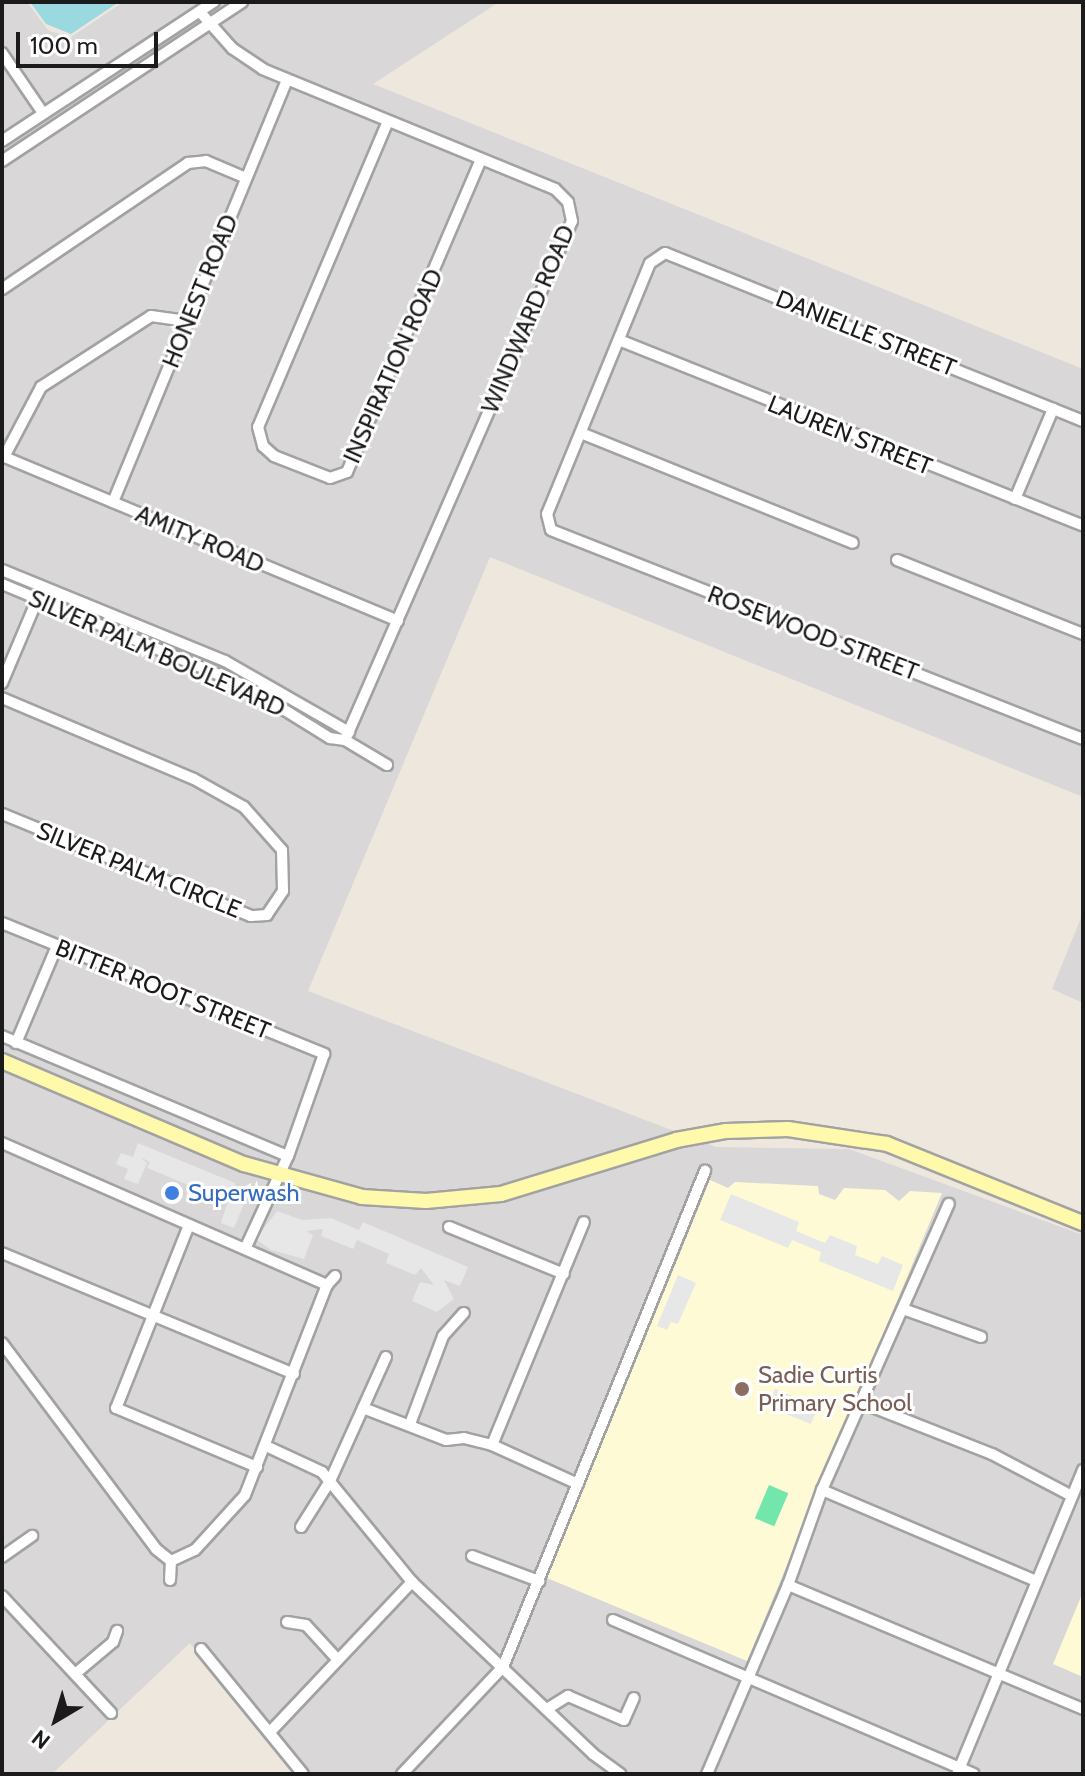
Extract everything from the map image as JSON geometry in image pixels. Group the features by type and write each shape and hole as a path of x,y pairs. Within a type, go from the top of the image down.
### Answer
{"main road":[{"path":"2,1061 278,1176 362,1197 463,1198 555,1181 676,1140 726,1131 788,1129 887,1144 1083,1223"}],"street":[{"path":"2,141 214,2"},
{"path":"2,161 242,2"},
{"name":"WINDWARD ROAD","path":"200,12 246,59 287,80 555,189 568,202 572,221 347,736"},
{"path":"2,53 43,113"},
{"name":"HONEST ROAD","path":"113,502 287,80"},
{"name":"INSPIRATION ROAD","path":"388,121 258,427 263,446 274,456 330,478 347,472 481,159"},
{"path":"2,289 188,163 206,161 246,178"},
{"name":"DANIELLE STREET","path":"619,340 650,263 665,253 1083,421"},
{"path":"3,456 41,387 151,316 187,321"},
{"path":"619,340 581,433 853,543"},
{"name":"LAUREN STREET","path":"619,340 1083,526"},
{"path":"1015,499 1053,409"},
{"name":"ROSEWOOD STREET","path":"581,433 547,523 551,530 1083,739"},
{"name":"AMITY ROAD","path":"3,456 398,621"},
{"path":"897,560 1083,634"},
{"name":"SILVER PALM BOULEVARD","path":"2,570 225,661 347,736"},
{"name":"SILVER PALM BOULEVARD","path":"2,584 246,686 330,738 347,736"},
{"path":"2,683 42,586"},
{"name":"SILVER PALM CIRCLE","path":"2,698 194,779 244,807 282,850 283,891 267,915 251,916 2,814"},
{"path":"347,736 387,765"},
{"name":"BITTER ROOT STREET","path":"2,923 324,1054 288,1156"},
{"path":"16,1043 57,946"},
{"path":"2,1036 288,1156 245,1249"},
{"path":"48,1080 55,1059"},
{"path":"87,1097 95,1076"},
{"path":"145,1122 153,1100"},
{"path":"2,1143 327,1285"},
{"path":"402,1774 503,1667 705,1171"},
{"path":"707,1774 788,1585 822,1490 949,1204"},
{"path":"492,1445 584,1222"},
{"path":"189,1225 150,1314 117,1411 257,1467"},
{"path":"449,1227 564,1274"},
{"path":"2,1253 294,1374"},
{"path":"2,1343 156,1549 171,1561 186,1558 240,1503 266,1446 327,1285 335,1276"},
{"path":"903,1309 981,1337"},
{"path":"410,1424 443,1336 464,1313"},
{"path":"301,1527 330,1481 386,1357"},
{"path":"860,1402 992,1454 1072,1496"},
{"path":"363,1408 446,1440 464,1438 492,1445 578,1484"},
{"path":"266,1446 311,1464 330,1481 412,1582 621,1774"},
{"path":"958,1771 1083,1470"},
{"path":"822,1490 1036,1581"},
{"path":"2,1557 32,1536"},
{"path":"472,1556 539,1581"},
{"path":"170,1580 171,1561"},
{"path":"270,1732 412,1582"},
{"path":"788,1585 1083,1709"},
{"path":"2,1596 111,1713"},
{"path":"613,1620 958,1771 974,1774"},
{"path":"287,1622 306,1625 338,1660"},
{"path":"75,1674 113,1642 117,1631"},
{"path":"201,1649 303,1774"},
{"path":"547,1709 568,1696 624,1720 634,1698"}],"shaded area":[{"path":"2,2 27,2 49,31 71,37 123,2 499,2 373,84 1083,369 1083,797 490,557 308,991 716,1147 849,1149 1083,1235 1083,1774 293,1774 190,1643 52,1774 2,1774"},
{"path":"1083,913 1083,1003 1052,989"},
{"path":"138,1143 235,1183 237,1201 244,1204 234,1228 221,1223 230,1194 225,1200 147,1168 150,1162 140,1157 147,1163 138,1184 124,1179 128,1169 116,1164 121,1153 133,1157"},
{"name":"Sadie Curtis Primary School","path":"710,1180 728,1188 735,1182 818,1186 819,1194 835,1200 844,1188 885,1190 899,1201 910,1191 942,1193 747,1661 547,1578"},
{"path":"731,1194 799,1222 796,1231 825,1243 830,1235 857,1246 855,1255 878,1264 882,1256 903,1265 893,1291 819,1261 821,1252 792,1240 788,1248 720,1220"},
{"path":"277,1211 302,1220 331,1218 359,1230 363,1222 468,1267 460,1286 444,1280 454,1299 437,1312 412,1301 420,1282 434,1285 421,1268 415,1275 386,1263 389,1254 357,1240 353,1249 321,1236 323,1229 306,1231 313,1235 304,1259 271,1250 256,1239"},
{"path":"678,1275 696,1283 678,1324 671,1322 667,1330 657,1326"},
{"path":"775,1389 818,1406 811,1424 761,1404 765,1394 772,1397"},
{"path":"1083,1592 1083,1677 1053,1664"}],"green space":[{"path":"769,1485 788,1493 774,1526 755,1518"}],"water":[{"path":"30,2 119,2 71,34 46,24"}],"place":[{"name":"Superwash","path":"172,1193"},
{"name":"Sadie Curtis Primary School","path":"742,1389"}]}
